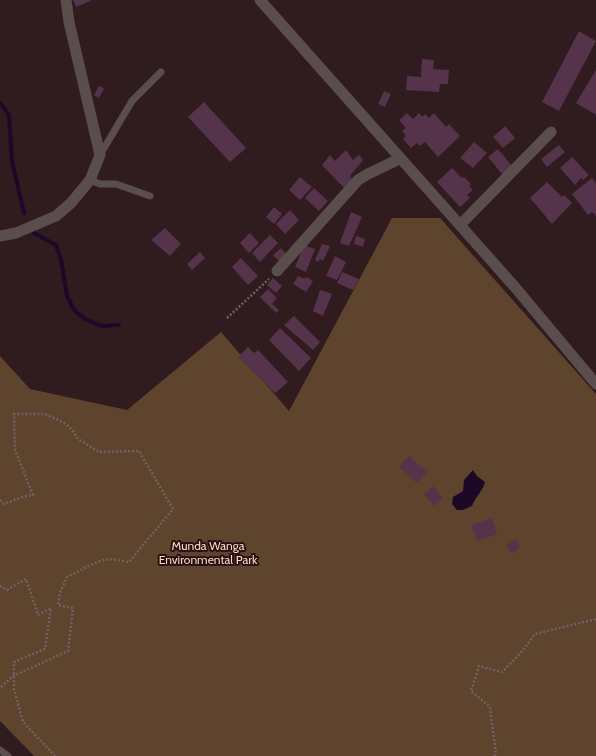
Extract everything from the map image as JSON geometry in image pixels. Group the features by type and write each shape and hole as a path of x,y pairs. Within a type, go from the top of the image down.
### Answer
{"street":[{"path":"0,236 16,233 56,216 71,203 90,180 100,155 69,22 66,0"},
{"path":"260,0 514,286 596,384"},
{"path":"460,225 551,132"},
{"path":"277,271 358,180 400,159"}],"lane":[{"path":"100,155 132,101 162,72"},
{"path":"90,180 100,184 116,184 150,196"},
{"path":"0,750 8,756"}],"path":[{"path":"227,318 277,271"},
{"path":"0,500 4,504 22,496 33,495 15,450 14,414 45,414 66,424 78,439 99,452 139,451 173,509 130,562 106,559 89,565 82,571 67,577 60,592 58,605 73,608 68,652 13,676 0,688"},
{"path":"0,586 7,590 26,579 38,615 51,608 45,649 14,662 13,676 14,689 23,722 55,756"},
{"path":"494,756 496,754 490,707 471,691 479,666 502,672 519,655 535,634 596,619"}],"green space":[{"name":"Munda Wanga Environmental Park","path":"392,218 440,218 596,394 596,756 34,756 0,721 0,356 30,389 127,410 221,332 289,411"}],"shaded area":[{"path":"473,470 477,476 485,482 484,485 472,506 463,510 457,510 452,504 453,497 463,491 464,480"}],"building":[{"path":"73,0 92,0 76,7"},
{"path":"579,31 596,41 559,111 542,102"},
{"path":"422,59 434,60 433,69 449,70 448,84 440,84 439,92 406,90 407,76 421,77"},
{"path":"596,70 596,115 576,103"},
{"path":"99,86 104,88 99,98 94,95"},
{"path":"384,91 391,94 385,107 378,104"},
{"path":"204,102 246,148 230,162 188,117"},
{"path":"407,113 413,119 419,113 422,117 425,114 429,118 434,113 446,127 449,124 460,136 438,157 425,142 420,146 417,143 411,148 403,139 406,136 402,131 406,128 399,120"},
{"path":"505,126 515,138 503,148 493,137"},
{"path":"474,142 487,153 473,168 460,158"},
{"path":"559,145 565,152 547,167 541,159"},
{"path":"498,149 512,166 502,174 488,157"},
{"path":"346,150 353,160 359,155 363,160 350,176 352,179 345,189 322,165 330,155 335,161"},
{"path":"572,157 589,175 583,180 581,178 575,185 560,168"},
{"path":"452,168 462,178 464,177 471,184 469,186 473,190 467,195 470,198 460,207 437,182"},
{"path":"300,177 312,187 300,200 289,190"},
{"path":"592,178 596,183 596,216 592,212 588,215 572,194"},
{"path":"547,182 562,197 564,195 572,203 552,224 530,198"},
{"path":"314,188 328,201 319,211 305,198"},
{"path":"274,207 282,214 274,224 266,217"},
{"path":"290,210 299,220 285,234 276,224"},
{"path":"351,212 362,217 349,246 340,243"},
{"path":"165,228 181,244 170,256 151,240"},
{"path":"250,233 259,243 249,253 240,243"},
{"path":"270,235 278,243 260,262 252,253"},
{"path":"356,236 365,239 363,247 354,244"},
{"path":"322,244 330,246 323,261 320,259 318,262 315,260"},
{"path":"304,245 315,249 306,272 295,267"},
{"path":"281,248 288,256 281,263 273,255"},
{"path":"200,252 205,258 192,270 187,264"},
{"path":"335,256 346,262 337,280 326,276"},
{"path":"241,258 258,276 248,285 232,267"},
{"path":"342,272 359,279 353,290 337,283"},
{"path":"298,276 305,279 306,277 313,281 306,292 293,284"},
{"path":"273,278 282,286 276,293 267,285"},
{"path":"268,289 277,298 272,304 279,310 276,313 260,297"},
{"path":"320,290 332,294 323,316 313,311"},
{"path":"294,316 320,342 313,350 284,325"},
{"path":"280,328 311,358 299,371 269,340"},
{"path":"248,347 254,353 258,350 288,382 275,393 238,357"},
{"path":"409,456 427,472 417,483 399,467"},
{"path":"433,486 443,498 434,506 424,494"},
{"path":"492,518 497,534 477,541 471,525"},
{"path":"515,539 520,547 512,554 506,546"}],"waterway":[{"path":"0,103 9,115 12,161 24,213"},
{"path":"34,233 56,245 61,260 67,296 74,310 85,319 99,325 119,325"}]}
